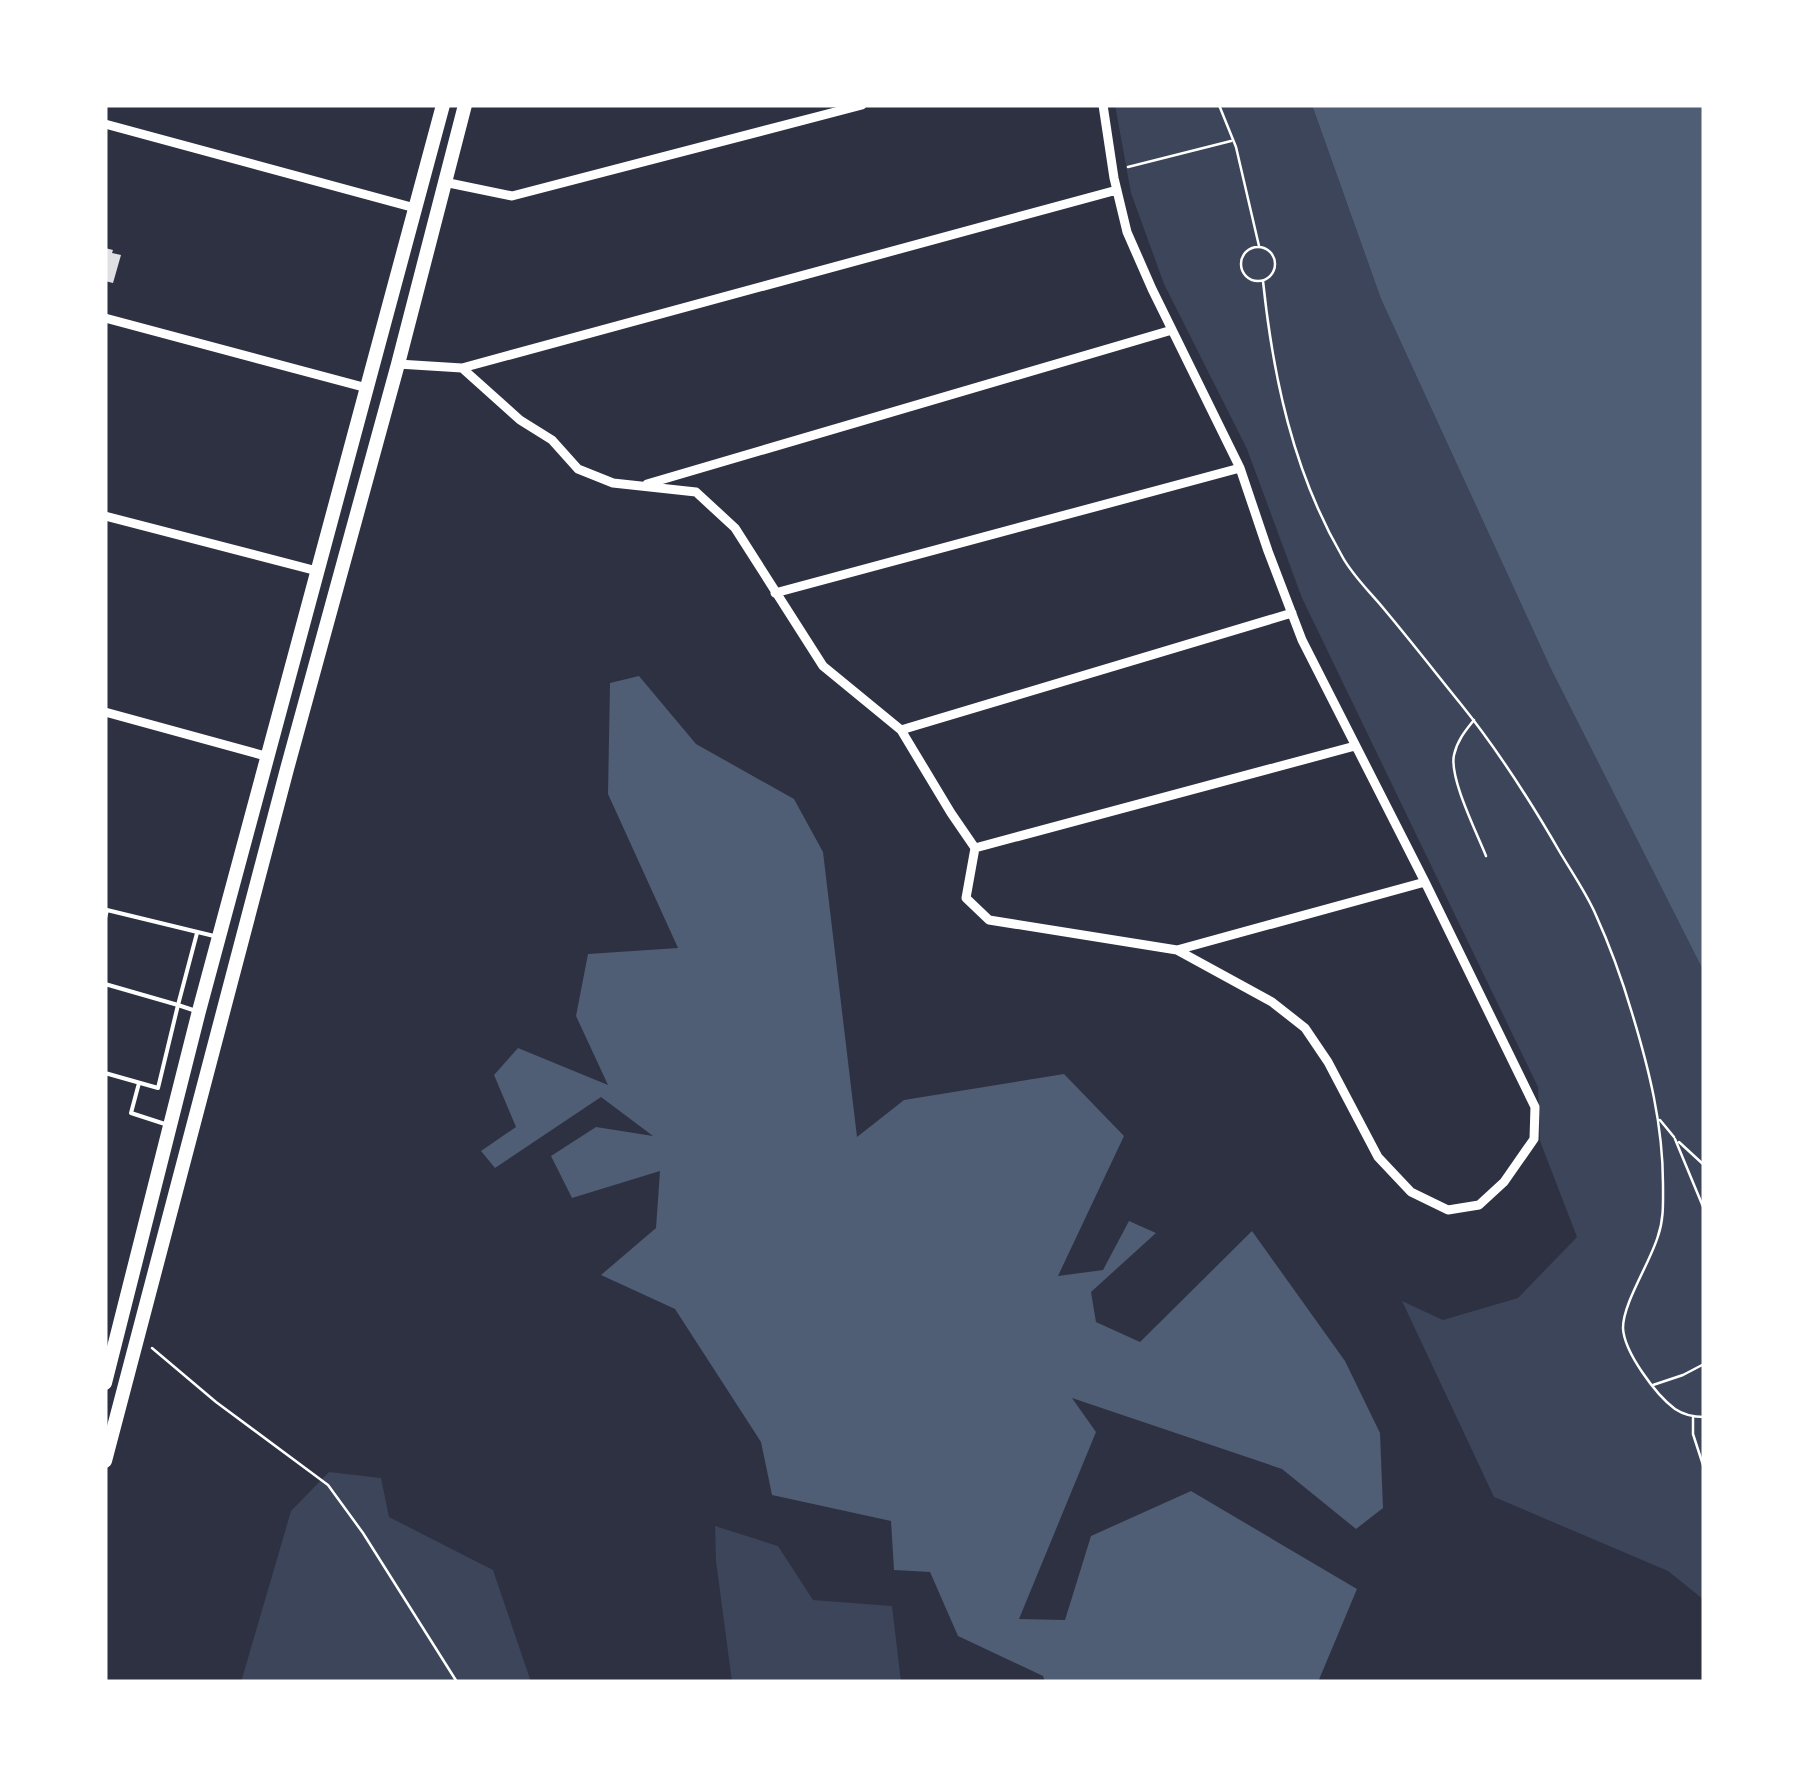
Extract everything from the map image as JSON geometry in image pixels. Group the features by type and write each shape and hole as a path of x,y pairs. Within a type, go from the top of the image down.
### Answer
{"highway":[{"path":"105,1382 199,1012 442,105"},
{"path":"105,1461 465,105"}],"street":[{"path":"444,182 512,196 862,105"},
{"path":"462,368 520,420 552,440 578,469 614,483 696,492 734,528 823,666 901,730 975,848 966,898 989,920 1177,950 1272,1002 1304,1028 1328,1062 1378,1157 1411,1192 1448,1210 1479,1205 1504,1182 1534,1138 1535,1107 1302,640 1240,468 1127,232 1103,105"},
{"path":"105,124 416,208"},
{"path":"398,364 462,368 1117,190"},
{"path":"105,318 367,388"},
{"path":"643,486 1172,330"},
{"path":"775,593 1240,468"},
{"path":"105,516 317,571"},
{"path":"901,730 1292,614"},
{"path":"105,712 269,757"},
{"path":"975,848 1355,746"},
{"path":"1177,950 1425,882"}],"lane":[{"path":"105,918 107,910 219,937"},
{"path":"158,1088 197,932"},
{"path":"105,984 199,1012"},
{"path":"105,1073 179,1094"},
{"path":"139,1082 131,1114 171,1126"}],"path":[{"path":"1219,105 1233,141 1259,246"},
{"path":"1126,167 1233,141"},
{"path":"1259,246 1275,258 1274,272 1263,281 1249,278 1241,268 1247,250 1259,246"},
{"path":"1263,281 1280,392 1298,460 1319,514 1344,560 1474,720 1531,804 1594,910 1622,978 1647,1062 1663,1162 1659,1234 1626,1312 1623,1331 1633,1358 1652,1386 1676,1410 1704,1417"},
{"path":"1474,720 1460,738 1452,759 1486,856"},
{"path":"1658,1118 1704,1165"},
{"path":"1676,1139 1704,1208"},
{"path":"138,1334 216,1402 328,1485 457,1682"},
{"path":"1652,1386 1704,1364"},
{"path":"1693,1417 1693,1434 1704,1468"}],"shaded area":[{"path":"1115,105 1312,105 1381,299 1551,669 1704,972 1704,1600 1668,1571 1494,1497 1402,1301 1443,1320 1518,1298 1577,1237 1540,1141 1538,1087 1302,598 1247,449 1164,284 1131,193"},
{"path":"1312,105 1704,105 1704,972 1551,669 1381,299"},
{"path":"639,676 696,744 794,799 823,852 857,1137 904,1100 1064,1074 1124,1136 1058,1276 1103,1270 1129,1221 1156,1233 1091,1292 1096,1322 1140,1342 1252,1231 1345,1361 1380,1433 1383,1508 1356,1529 1282,1469 1072,1398 1096,1432 1019,1619 1065,1620 1091,1536 1191,1491 1357,1589 1318,1682 1045,1682 1043,1676 958,1636 930,1572 894,1570 891,1521 772,1495 761,1442 675,1309 601,1275 656,1228 660,1171 572,1198 551,1156 596,1127 653,1136 601,1097 495,1168 481,1151 516,1127 494,1075 518,1048 608,1085 576,1016 588,954 678,948 608,794 610,683"},
{"path":"329,1472 381,1478 389,1517 493,1570 531,1682 241,1682 291,1511"},
{"path":"715,1526 778,1546 813,1600 892,1606 901,1682 732,1682"}],"building":[{"path":"105,248 121,255 113,283 105,281"}]}
